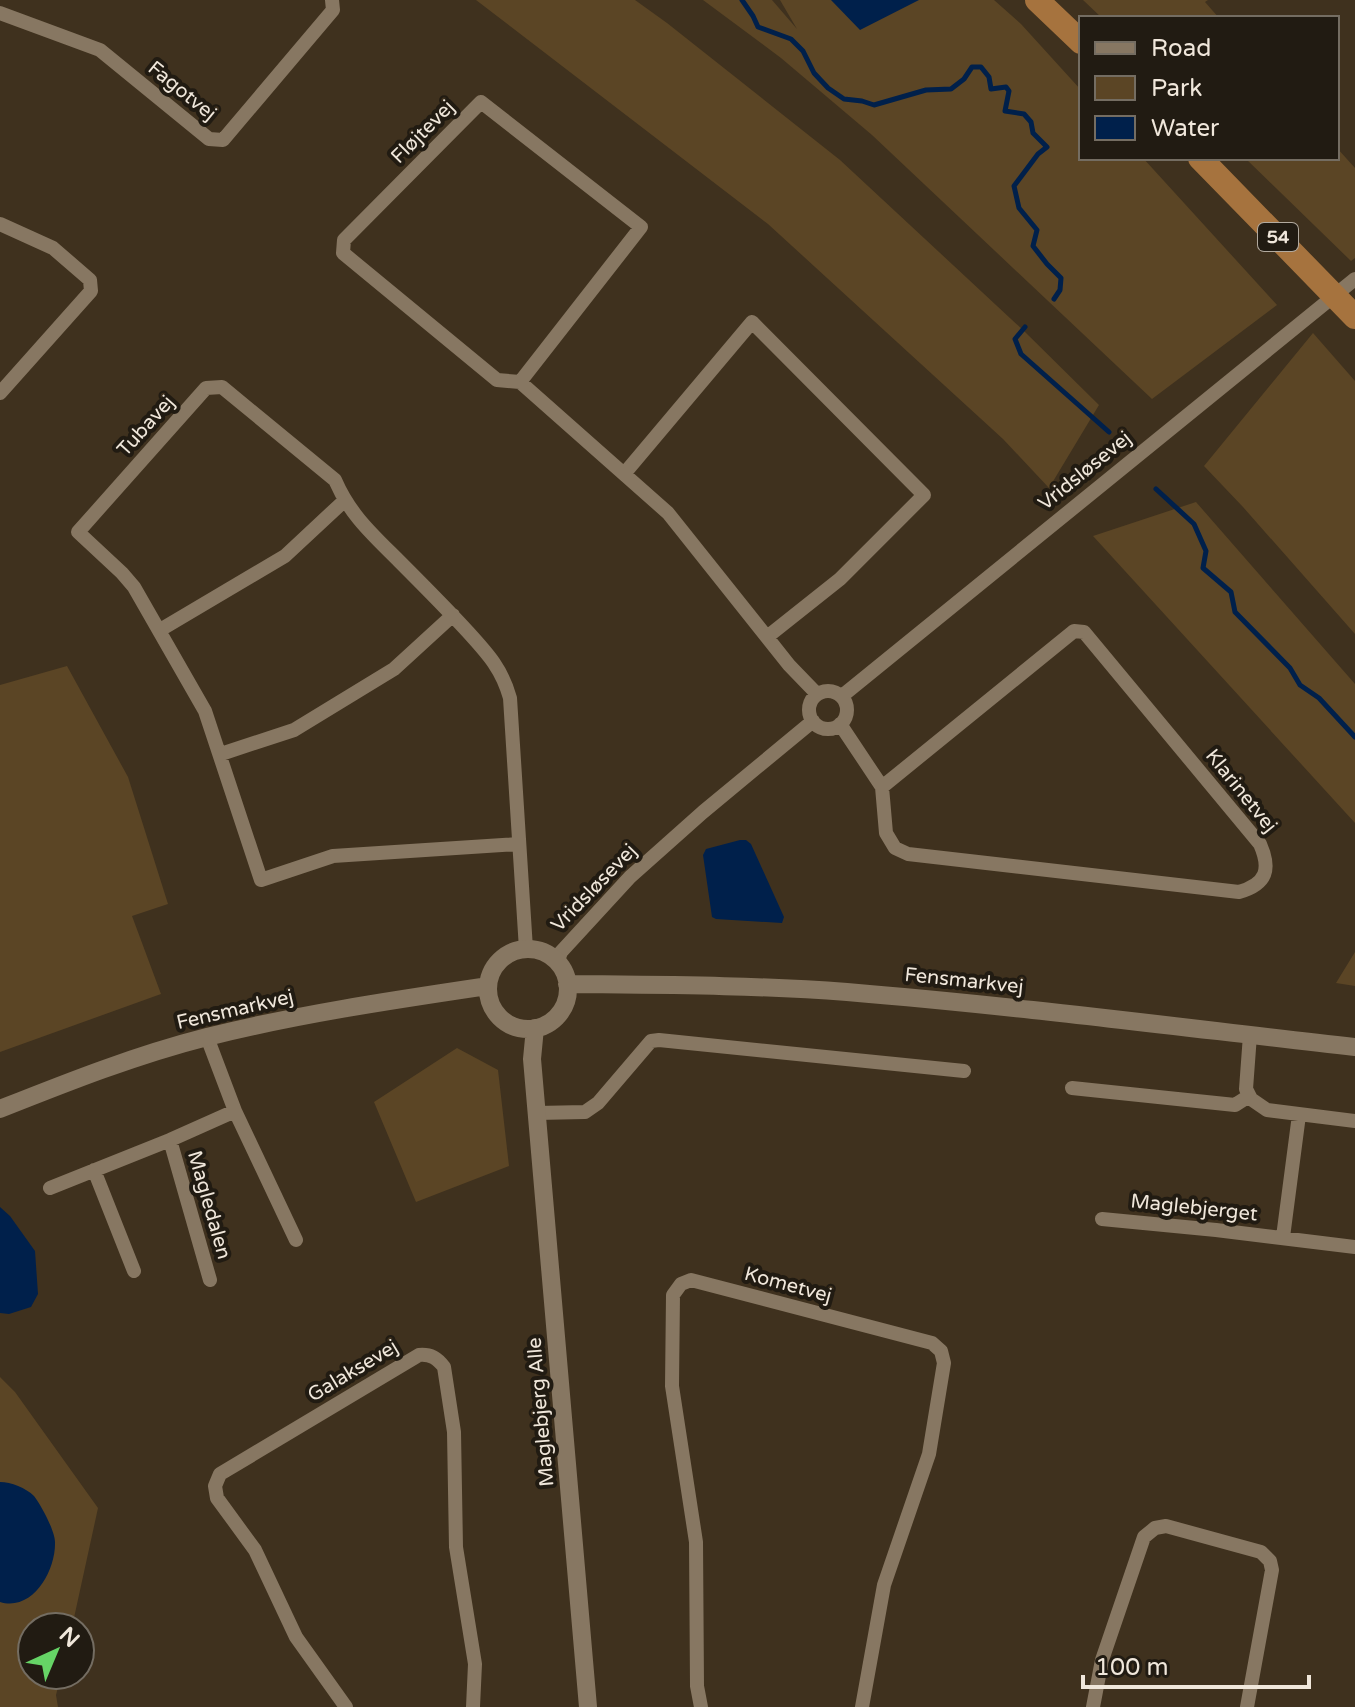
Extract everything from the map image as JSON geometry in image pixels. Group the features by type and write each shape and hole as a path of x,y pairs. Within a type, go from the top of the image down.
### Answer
{"highway":[{"path":"1037,0 1079,40"},
{"path":"1060,0 1079,19"},
{"name":"54","path":"1202,160 1355,317"},
{"name":"54","path":"1224,160 1355,296"}],"street":[{"name":"Fagotvej","path":"0,13 100,50 209,139 223,140 333,10 332,0"},
{"name":"Fløjtevej","path":"520,382 641,227 481,102 344,240 343,253 497,380 520,382 668,513 789,665 817,694"},
{"path":"0,224 53,248 90,280 91,291 0,393"},
{"name":"Vridsløsevej","path":"842,696 1355,279"},
{"path":"624,474 752,322 924,495 840,579 767,637"},
{"name":"Tubavej","path":"518,844 333,856 261,880 205,711 134,587 78,532 206,388 222,387 335,480 344,501 364,526 453,615 494,660 505,678 510,698 526,949"},
{"path":"160,630 285,556 344,501"},
{"path":"221,754 294,730 394,669 453,615"},
{"name":"Klarinetvej","path":"840,724 882,787 886,833 895,848 908,854 1239,892 1261,881 1267,869 1260,844 1084,632 1074,631 882,787"},
{"path":"827,690 842,696 847,708 840,724 829,729 813,721 809,705 817,694 827,690"},
{"name":"Vridsløsevej","path":"557,963 561,952 630,877 813,721"},
{"path":"538,950 557,963 564,973 567,996 556,1017 535,1028 523,1029 501,1019 493,1009 488,986 490,975 504,957 515,951 538,950"},
{"name":"Fensmarkvej","path":"567,984 687,985 844,992 998,1006 1355,1047"},
{"name":"Fensmarkvej","path":"0,1109 105,1068 207,1037 343,1009 488,986"},
{"name":"Maglebjerg Alle","path":"535,1028 532,1059 588,1707"},
{"path":"1250,1035 1246,1089 1249,1096 1267,1110 1355,1121"},
{"path":"207,1037 235,1111 296,1240"},
{"path":"537,1113 585,1112 598,1103 651,1041 659,1040 964,1071"},
{"path":"1072,1088 1235,1105 1249,1096"},
{"name":"Magledalen","path":"50,1188 235,1111"},
{"name":"Maglebjerget","path":"1283,1237 1299,1115"},
{"name":"Magledalen","path":"170,1140 210,1280"},
{"path":"94,1170 134,1271"},
{"name":"Maglebjerget","path":"1102,1219 1355,1247"},
{"name":"Kometvej","path":"701,1707 697,1686 696,1542 672,1386 673,1295 681,1284 691,1280 932,1343 941,1351 944,1363 929,1454 884,1585 862,1707"},
{"name":"Galaksevej","path":"346,1707 296,1637 255,1550 217,1498 215,1486 220,1474 419,1355 430,1355 444,1367 454,1432 456,1547 475,1664 473,1707"},
{"path":"1093,1707 1102,1660 1144,1537 1155,1528 1166,1526 1261,1552 1270,1561 1272,1570 1247,1707"}],"green space":[{"path":"476,0 635,0 840,160 1099,405 1049,488 1003,439 768,224"},
{"path":"703,0 772,0 797,29 780,0 994,0 1021,24 1079,88 1079,160 1145,160 1277,305 1152,399 872,135 781,58"},
{"path":"1083,0 1208,0 1205,2 1217,16 1100,16"},
{"path":"1339,150 1355,168 1355,258 1351,261 1247,160 1339,160"},
{"path":"1313,333 1355,381 1355,634 1204,466"},
{"path":"1196,502 1355,684 1355,823 1093,536"},
{"path":"67,666 128,777 168,904 132,916 161,994 0,1052 0,685"},
{"path":"1355,952 1355,986 1336,983"},
{"path":"457,1048 498,1070 509,1166 416,1202 374,1102"},
{"path":"0,1377 15,1392 98,1508 75,1611 16,1611 16,1691 57,1691 58,1707 0,1707"}],"water":[{"path":"831,0 919,0 860,30"},
{"path":"740,840 751,844 784,917 782,923 712,917 703,855 706,849"},
{"path":"0,1207 35,1251 38,1294 31,1307 9,1314 0,1313"},
{"path":"0,1482 18,1486 34,1496 50,1525 55,1542 51,1565 40,1586 23,1601 12,1603 0,1602"}],"waterway":[{"path":"742,0 758,27 791,39 803,51 814,73 844,99 874,105 926,90 951,89 964,79 972,67 981,67 989,77 991,89 1006,87 1009,91 1005,111 1024,114 1031,122 1033,133 1047,147 1014,186 1019,208 1037,230 1033,246 1061,278 1060,290 1054,299"},
{"path":"1025,327 1015,339 1021,354 1109,432"},
{"path":"1156,489 1194,524 1206,551 1203,568 1231,592 1235,612 1290,668 1300,685 1319,698 1355,737"}]}
